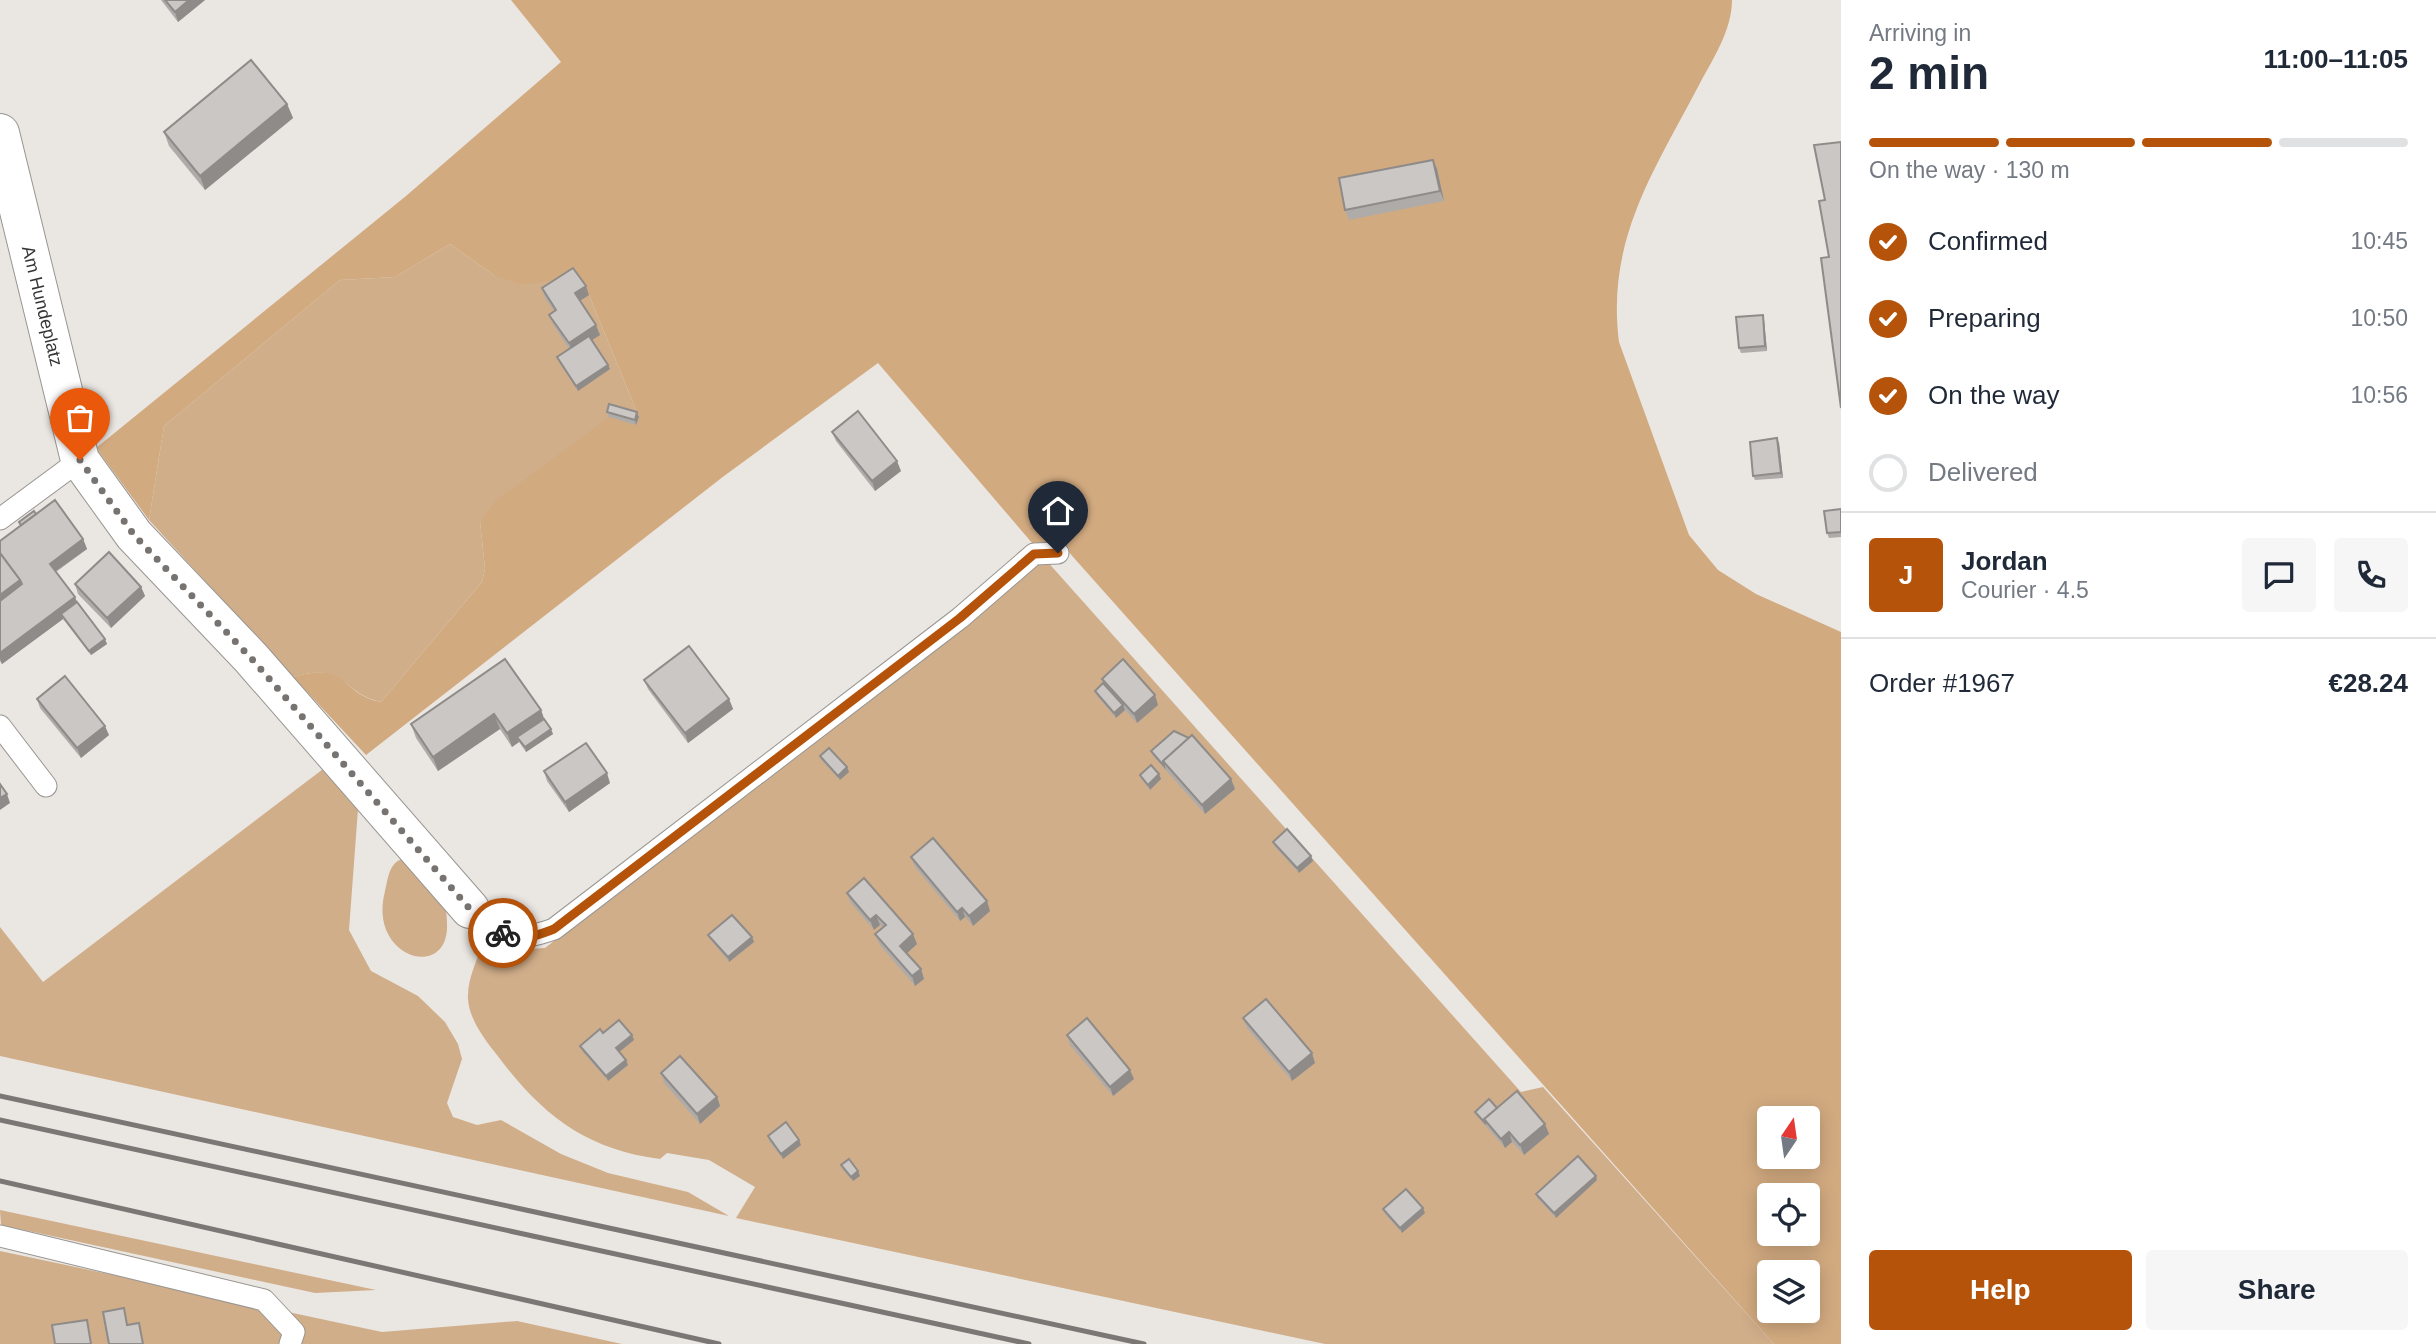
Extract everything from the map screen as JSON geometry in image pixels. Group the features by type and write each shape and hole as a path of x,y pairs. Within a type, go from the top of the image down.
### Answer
{"street":[{"name":"Am Hundeplatz","path":"0,133 80,460 134,535 251,658 470,909"}],"lane":[{"path":"0,519 80,460"},
{"name":"Am Hundeplatz","path":"470,909 508,936 533,937 554,929 960,618 1034,554 1058,553"},
{"path":"0,726 46,786"},
{"path":"0,1236 264,1300 294,1332 290,1344"}],"shaded area":[{"path":"511,0 1732,0 1729,22 1721,44 1650,177 1637,208 1620,271 1617,305 1619,342 1689,535 1718,570 1756,594 1841,632 1841,1344 1774,1344 1058,540 1033,544 878,363 724,476 366,755 293,677 325,672 335,675 367,698 381,702 482,582 485,569 480,521 496,500 609,417 636,425 639,417 589,295 577,277 522,285 495,276 450,244 395,277 340,280 164,426 149,520 96,448 406,196 561,62"},
{"path":"450,244 495,276 577,277 589,295 639,417 636,425 480,521 485,569 482,582 381,702 357,692 334,675 311,673 293,677 149,520 164,426 340,280 395,277"},
{"path":"1045,559 1521,1092 1543,1087 1774,1344 1325,1344 736,1218 755,1187 709,1160 667,1153 660,1159 633,1154 587,1138 567,1126 531,1095 483,1036 469,1007 469,983 486,937 514,948 545,948"},
{"path":"331,763 358,809 349,930 371,971 418,996 445,1022 458,1044 462,1059 447,1103 453,1117 477,1125 501,1120 561,1154 608,1173 688,1192 729,1216 0,1056 0,927 43,982"},
{"path":"402,859 434,888 445,907 447,923 444,941 436,952 424,957 410,955 397,947 388,933 383,914 390,872 394,864"},
{"path":"0,1210 376,1290 315,1293 1,1225"},
{"path":"0,1251 382,1332 517,1321 622,1344 0,1344"}],"building":[{"path":"165,0 189,0 175,12"},
{"path":"251,60 287,104 200,176 164,132"},
{"path":"1841,142 1841,408 1821,258 1829,257 1819,201 1825,200 1814,145"},
{"path":"1433,160 1440,191 1345,210 1339,178"},
{"path":"573,268 586,286 575,293 596,325 569,343 549,315 556,310 542,288"},
{"path":"1763,315 1765,346 1739,348 1736,317"},
{"path":"589,336 608,365 576,386 557,357"},
{"path":"609,404 637,412 635,420 607,412"},
{"path":"858,411 897,461 872,481 832,432"},
{"path":"1777,438 1781,473 1753,476 1750,442"},
{"path":"55,500 83,539 50,564 75,597 0,653 0,601 22,584 0,553 0,541"},
{"path":"1841,509 1841,532 1827,533 1824,511"},
{"path":"34,511 36,514 21,525 19,522"},
{"path":"109,552 141,587 107,618 75,584"},
{"path":"0,553 20,580 0,595"},
{"path":"77,602 105,639 89,651 61,614"},
{"path":"689,646 729,699 685,733 644,680"},
{"path":"505,659 541,710 507,733 494,714 433,757 411,724"},
{"path":"1123,659 1155,695 1134,714 1102,679"},
{"path":"65,676 105,726 77,748 37,699"},
{"path":"1103,683 1123,705 1114,713 1095,691"},
{"path":"544,719 551,729 525,747 517,737"},
{"path":"1174,731 1189,738 1163,761 1164,766 1151,751"},
{"path":"1192,735 1231,779 1202,805 1163,761"},
{"path":"586,743 607,773 565,802 544,771"},
{"path":"829,748 847,767 838,776 820,756"},
{"path":"1151,765 1159,774 1148,785 1140,775"},
{"path":"0,784 7,794 0,798"},
{"path":"1287,829 1311,856 1297,868 1273,842"},
{"path":"933,838 987,901 969,916 962,908 957,912 911,857"},
{"path":"864,878 913,934 900,946 921,969 912,976 875,934 886,925 876,915 870,920 847,893"},
{"path":"732,915 752,937 728,957 708,935"},
{"path":"1266,999 1312,1053 1289,1072 1243,1018"},
{"path":"1087,1018 1130,1070 1110,1087 1067,1035"},
{"path":"619,1020 632,1035 616,1048 626,1060 606,1076 580,1046 600,1029 603,1033"},
{"path":"680,1056 717,1097 697,1114 661,1073"},
{"path":"1517,1091 1545,1124 1520,1145 1509,1132 1501,1139 1484,1119"},
{"path":"1489,1099 1497,1108 1484,1119 1486,1124 1475,1112"},
{"path":"786,1122 799,1140 781,1154 768,1136"},
{"path":"1578,1156 1596,1176 1554,1213 1536,1194"},
{"path":"849,1159 858,1171 851,1177 841,1165"},
{"path":"1406,1189 1423,1208 1400,1228 1383,1209"},
{"path":"124,1308 127,1325 139,1323 143,1344 109,1344 103,1312"},
{"path":"87,1320 91,1344 55,1344 52,1325"}],"railway":[{"path":"0,1096 1144,1344"},
{"path":"0,1120 1029,1344"},
{"path":"0,1181 719,1344"}],"way so far":[{"path":"80,460 134,535 251,658 384,807 470,909 503,933"}],"route":[{"path":"503,933 518,938 533,937 554,929 960,618 1034,554 1058,553"}]}
